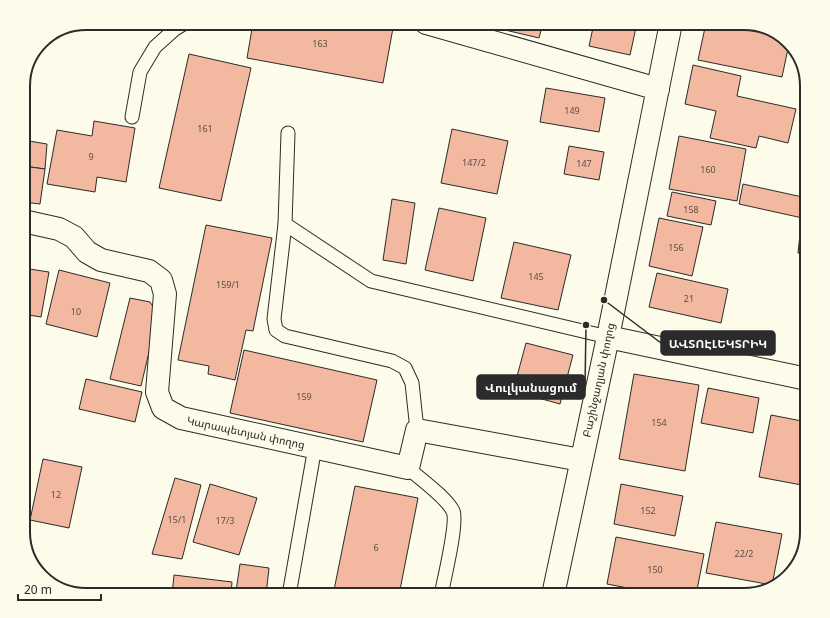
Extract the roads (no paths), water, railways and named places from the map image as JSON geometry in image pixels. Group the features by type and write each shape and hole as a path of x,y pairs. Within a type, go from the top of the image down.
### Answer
{"street":[{"path":"451,30 658,89"},
{"name":"Բաշինջաղյան փողոց","path":"554,588 608,337 670,30"},
{"name":"Կարապետյան փողոց","path":"30,223 59,229 74,237 87,252 101,260 148,271 161,280 165,294 157,392 163,408 181,418 408,468"},
{"path":"608,337 800,378"},
{"path":"408,468 417,430 581,460"}],"lane":[{"path":"132,117 140,72 155,47 174,30"},
{"path":"288,133 285,224 274,319 276,330 285,336 392,361 405,368 412,383 417,430"},
{"path":"285,224 371,281 608,337"},
{"path":"290,588 315,448"},
{"path":"408,468 447,502 453,512 454,525 442,588"}],"place":[{"name":"ԱՎՏՈԷԼԵԿՏՐԻԿ","path":"604,300"},
{"name":"Վուլկանացում","path":"586,325"}]}
